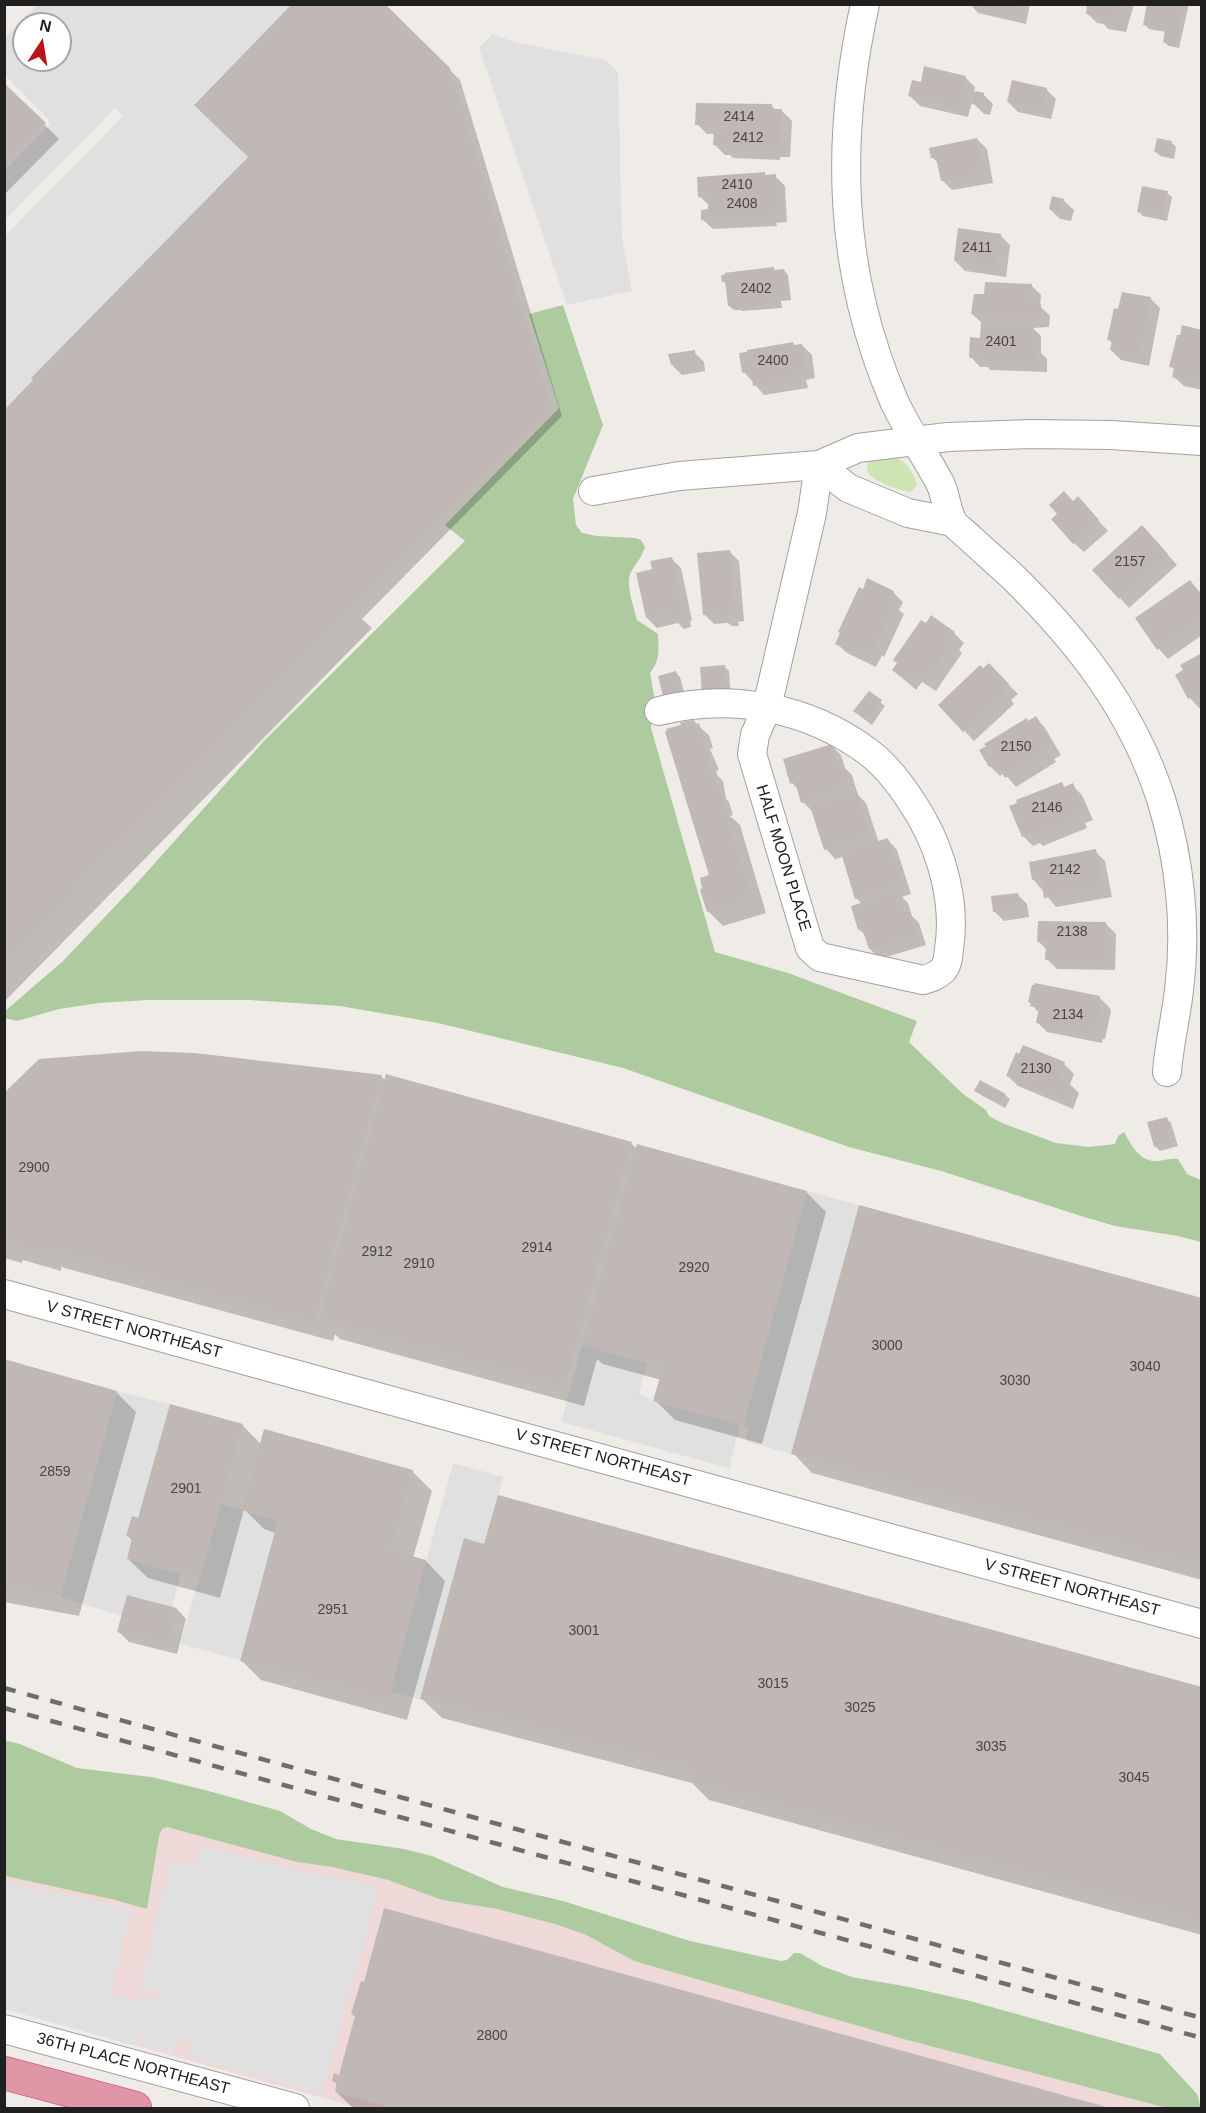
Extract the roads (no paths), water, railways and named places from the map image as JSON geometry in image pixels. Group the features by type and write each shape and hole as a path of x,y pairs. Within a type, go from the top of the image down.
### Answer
{"highway":[{"path":"4,2073 135,2109"}],"street":[{"path":"865,4 853,64 844,164 846,214 858,283 876,351 893,398 942,486 953,522 1012,577 1081,651 1099,674 1122,712 1149,767 1161,799 1172,845 1182,915 1179,991 1167,1071"},
{"path":"593,491 679,476 819,465 858,448 915,440 1030,434 1111,435 1202,441"},
{"path":"819,465 849,488 908,513 953,522"},
{"name":"HALF MOON PLACE","path":"659,711 702,703 767,707 798,715 831,728 868,752 900,785 922,819 939,857 949,898 951,936 947,963 942,971 934,977 923,980 820,957 810,948 752,754 755,735 767,707 812,513 819,465"},
{"name":"V STREET NORTHEAST","path":"4,1294 1202,1624"},
{"name":"36TH PLACE NORTHEAST","path":"4,2029 296,2109"}],"railway":[{"path":"4,1688 1202,2018"},
{"path":"4,1708 1202,2038"}]}
